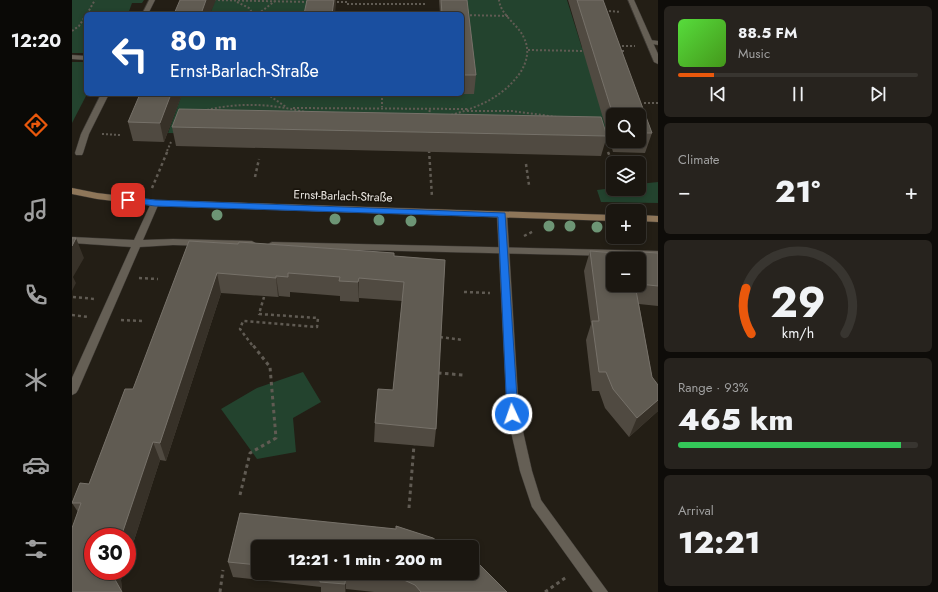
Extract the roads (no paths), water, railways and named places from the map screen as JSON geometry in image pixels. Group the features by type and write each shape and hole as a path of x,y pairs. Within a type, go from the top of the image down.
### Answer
{"main road":[{"name":"Ernst-Barlach-Straße","path":"72,191 97,196 155,203 606,218"},
{"path":"646,218 658,219"}],"street":[{"path":"146,12 152,0"},
{"path":"631,0 658,62"},
{"path":"650,42 658,43"},
{"path":"72,57 84,58"},
{"path":"79,153 85,134 104,96"},
{"path":"72,390 155,203"},
{"path":"502,215 512,414 526,471 536,503 601,592"},
{"path":"72,240 127,244 173,242 658,254"}]}
